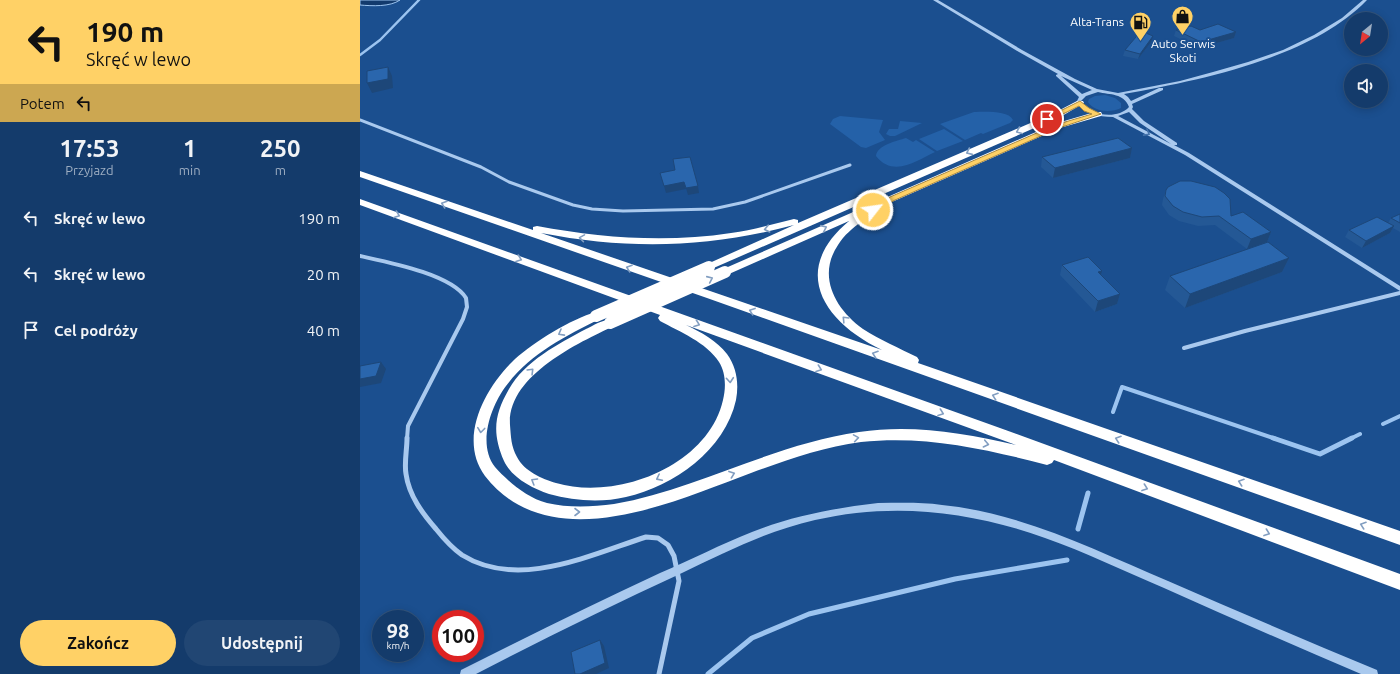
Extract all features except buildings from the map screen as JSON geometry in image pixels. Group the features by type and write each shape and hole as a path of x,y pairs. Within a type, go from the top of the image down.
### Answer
{"highway":[{"path":"1081,100 1059,114 845,206 596,316 545,343 512,370 495,392 484,417 480,444 487,468 503,487 532,505 562,512 615,510 660,499 804,450 843,440 883,435 932,435 968,440 1109,475"},
{"path":"621,296 698,337 720,355 730,372 731,383 728,409 723,421 707,443 682,465 664,476 640,487 620,492 589,494 555,490 537,484 525,476 510,459 503,436 503,421 510,398 527,375 546,358 576,340 610,323 724,272 1057,126 1098,114"},
{"path":"360,174 1400,538"},
{"path":"892,198 844,230 835,240 829,250 824,267 824,283 826,292 835,308 852,326 877,343 964,385"},
{"path":"360,202 621,296 1400,582"},
{"path":"481,216 583,238 607,241 654,242 706,239 757,231 778,227 845,206"}],"street":[{"path":"935,0 1047,66 1097,91 1118,94 1174,84 1247,63 1293,47 1326,30 1348,16 1365,0"},
{"path":"1047,66 1081,100 1086,110 1112,116 1123,114 1130,110"},
{"path":"1131,103 1174,84"},
{"path":"1081,100 1088,93 1097,91"},
{"path":"1118,94 1131,103"},
{"path":"1130,110 1131,103"},
{"path":"1130,110 1142,122 1187,154 1400,289"},
{"path":"1112,116 1187,154"},
{"path":"360,120 481,167 509,182 573,205 592,209 693,210 720,208 745,202 850,165"},
{"path":"360,256 398,264 428,274 456,286 466,296 468,304 463,319 408,426 406,474 412,494 423,514 450,544 463,555 499,568 519,571 540,569 558,565 646,537 659,538 668,543 678,570 679,581 659,674"},
{"path":"1184,348 1245,331 1400,293"},
{"path":"465,674 678,570 754,535 820,514 864,508 895,506 942,509 973,513 1004,520 1068,543 1373,674"}],"shaded area":[{"path":"360,0 400,0 391,4 375,6 360,5"},
{"path":"1105,95 1115,98 1121,103 1121,108 1112,111 1103,111 1094,108 1088,102 1089,99 1095,96"},
{"path":"974,112 1001,113 1013,120 1010,123 965,140 940,124"},
{"path":"840,116 883,120 879,132 885,140 866,148 861,147 830,124 833,119"},
{"path":"900,121 922,123 895,136 886,134 889,129 898,129"},
{"path":"944,129 963,141 937,151 919,139"},
{"path":"906,138 913,142 916,140 935,152 914,162 898,167 883,163 876,156 877,152 884,146"}],"waterway":[{"path":"360,55 380,40 419,0"},
{"path":"1113,412 1122,387 1276,439"},
{"path":"1383,424 1400,416"},
{"path":"1273,438 1320,454 1360,434"},
{"path":"1078,529 1088,493"},
{"path":"708,674 752,638 809,614 955,579 1067,560"}],"place":[{"name":"Auto Serwis Skoti","path":"1183,36"},
{"name":"Alta-Trans","path":"1140,42"}],"route":[{"path":"873,210 892,198 1011,148 1057,126 1090,115 1098,114 1086,110 1080,103 1047,119"}]}
